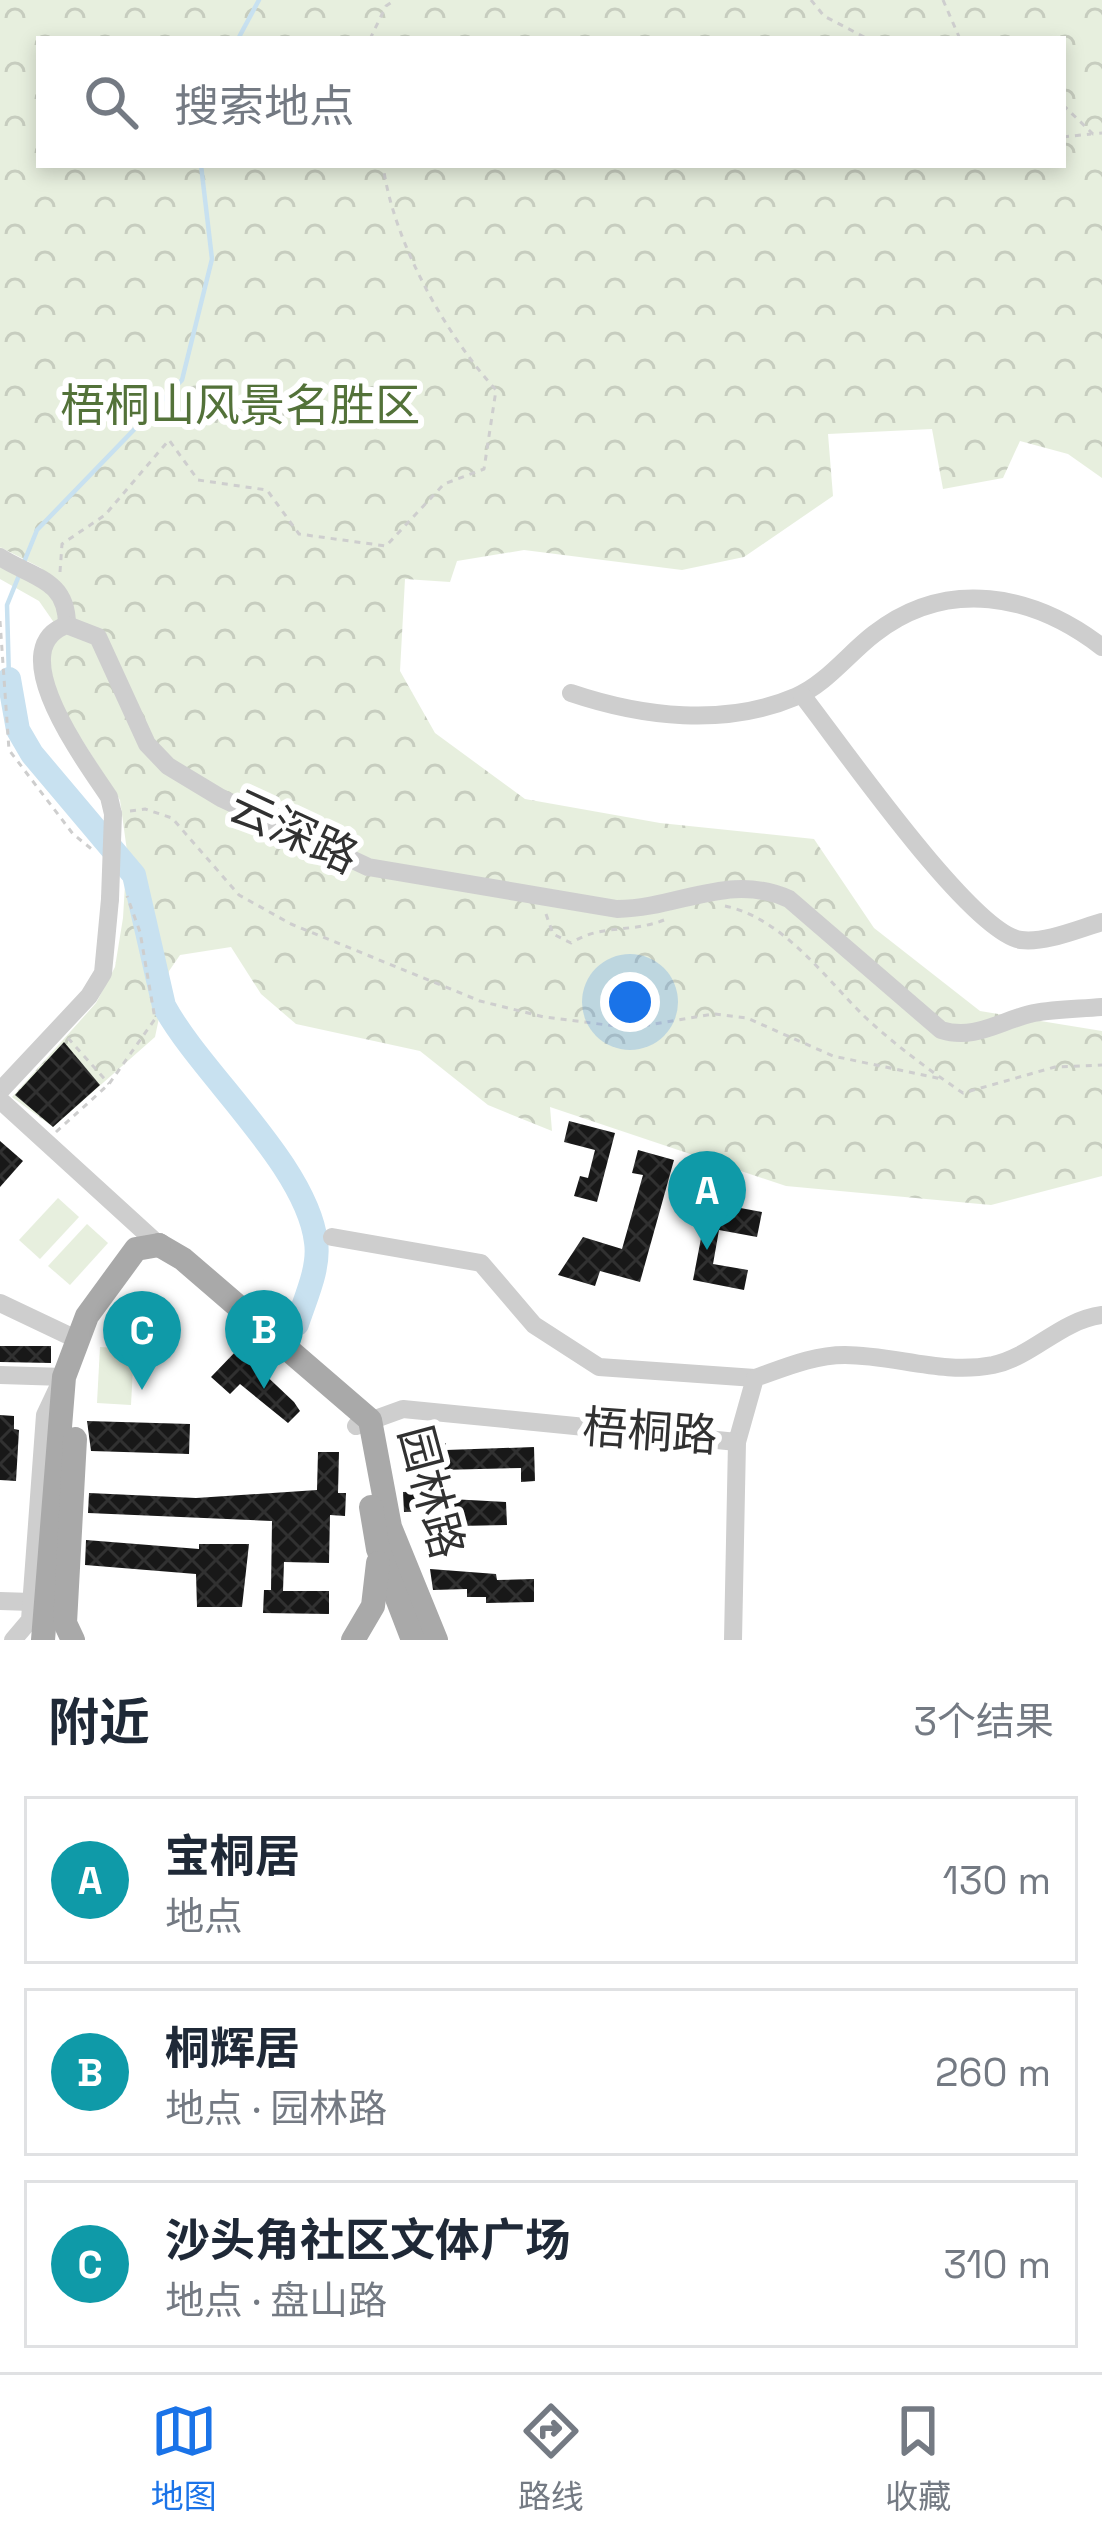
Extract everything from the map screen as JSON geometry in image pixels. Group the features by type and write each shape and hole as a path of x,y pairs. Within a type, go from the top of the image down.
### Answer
{"main road":[{"path":"43,1640 64,1377 102,1292 136,1250 159,1245"},
{"name":"园林路","path":"159,1245 175,1268 363,1423 390,1527 436,1640"},
{"path":"73,1640 65,1623 77,1340"},
{"name":"园林路","path":"363,1423 378,1549 413,1640"},
{"path":"353,1640 373,1606 378,1549"}],"street":[{"path":"3,1105 103,973 118,896 109,797 48,703 40,674 39,650 47,634 67,625 67,604 59,590 14,565"},
{"path":"571,693 723,718 802,695 878,631 947,600 1015,601 1048,612 1102,647"},
{"name":"云深路","path":"67,625 98,637 147,744 168,766 221,798 368,867 617,909 658,909 740,885 761,886 789,899 941,1030 973,1035 1036,1013 1094,1008"},
{"path":"802,695 945,877 992,926 1024,941 1102,922"},
{"name":"园林路","path":"3,1105 159,1245"},
{"path":"332,1237 481,1263 534,1324 599,1367 754,1378"},
{"path":"0,1303 77,1340"},
{"name":"梧桐路","path":"363,1423 403,1409 737,1442 754,1378 816,1358 843,1355 940,1368 998,1364 1019,1356 1065,1324 1102,1315"},
{"path":"0,1375 64,1377 45,1415 30,1620 13,1640"},
{"path":"733,1640 737,1442"},
{"path":"0,1600 32,1602"}],"path":[{"path":"371,36 386,6 395,0"},
{"path":"811,0 824,16 862,36"},
{"path":"943,0 959,36"},
{"path":"1066,108 1093,134"},
{"path":"1066,137 1102,133"},
{"path":"59,590 62,544 105,515 169,440 198,480 268,490 298,534 386,546 444,484 484,469 496,390 458,347 388,201 382,168"},
{"path":"0,621 9,750 73,834 100,857"},
{"path":"113,814 145,808 172,818 239,895 352,951 480,1001 544,1017 631,1028 714,1014 747,1018 833,1056 942,1078"},
{"path":"46,1142 109,1084 155,1019 140,932 118,896"},
{"path":"540,898 553,934 563,942 595,930 644,928 675,916"},
{"path":"723,905 757,918 963,1093 1055,1067 1102,1065"},
{"path":"58,1029 89,1057 109,1084"}],"green space":[{"name":"梧桐山风景名胜区","path":"0,0 1102,0 1102,478 1068,454 1020,441 1003,478 943,489 932,429 828,434 833,496 744,557 682,570 524,550 457,561 450,582 405,579 400,671 435,733 525,799 660,823 814,839 874,928 980,1011 1102,1031 1102,1176 991,1205 786,1186 550,1107 552,1131 488,1105 420,1051 296,1024 261,994 231,947 180,955 169,971 155,1037 53,1127 12,1097 96,1003 115,967 127,851 120,800 56,699 48,651 72,619 73,604 41,568 0,547"},
{"path":"0,547 59,582 67,592 72,619 55,624 39,601 0,579"},
{"path":"58,1198 79,1217 40,1259 19,1240"},
{"path":"87,1224 108,1243 70,1285 48,1266"},
{"path":"100,1347 134,1349 131,1405 97,1403"}],"building":[{"path":"64,1042 100,1085 53,1127 15,1095"},
{"path":"569,1121 615,1133 597,1202 574,1196 580,1176 588,1178 595,1150 564,1142"},
{"path":"0,1141 23,1161 0,1187"},
{"path":"638,1150 674,1160 640,1282 600,1271 595,1286 558,1275 583,1237 622,1249 643,1175 632,1173"},
{"path":"708,1202 762,1212 757,1237 719,1230 713,1264 748,1270 744,1290 693,1280"},
{"path":"0,1346 51,1346 51,1363 0,1362"},
{"path":"238,1349 294,1402 300,1411 288,1423 240,1384 230,1394 211,1377"},
{"path":"0,1415 14,1416 14,1429 19,1430 16,1481 0,1480"},
{"path":"87,1421 190,1424 189,1454 91,1451"},
{"path":"446,1443 446,1450 534,1447 535,1481 521,1482 521,1468 439,1470 439,1463 418,1464 418,1444"},
{"path":"318,1452 339,1452 338,1493 346,1493 345,1516 330,1515 329,1563 284,1562 283,1591 329,1591 329,1614 263,1613 264,1590 271,1590 272,1521 88,1513 89,1493 196,1498 317,1490"},
{"path":"431,1491 432,1498 506,1502 507,1525 458,1526 458,1519 439,1520 439,1511 404,1512 403,1492"},
{"path":"86,1540 199,1549 199,1544 249,1544 242,1607 197,1607 196,1574 85,1565"},
{"path":"430,1569 496,1574 497,1580 534,1579 534,1602 486,1603 486,1597 467,1597 467,1589 433,1590"}],"waterway":[{"path":"240,36 259,0"},
{"path":"24,562 37,530 182,380 212,259 201,168"},
{"path":"9,679 7,605 20,573"},
{"path":"9,679 18,730 32,754 134,875 164,1006 273,1151 308,1212 316,1262 297,1324"}],"place":[{"name":"宝桐居","path":"707,1250"},
{"name":"桐辉居","path":"264,1389"},
{"name":"沙头角社区文体广场","path":"142,1390"}]}
